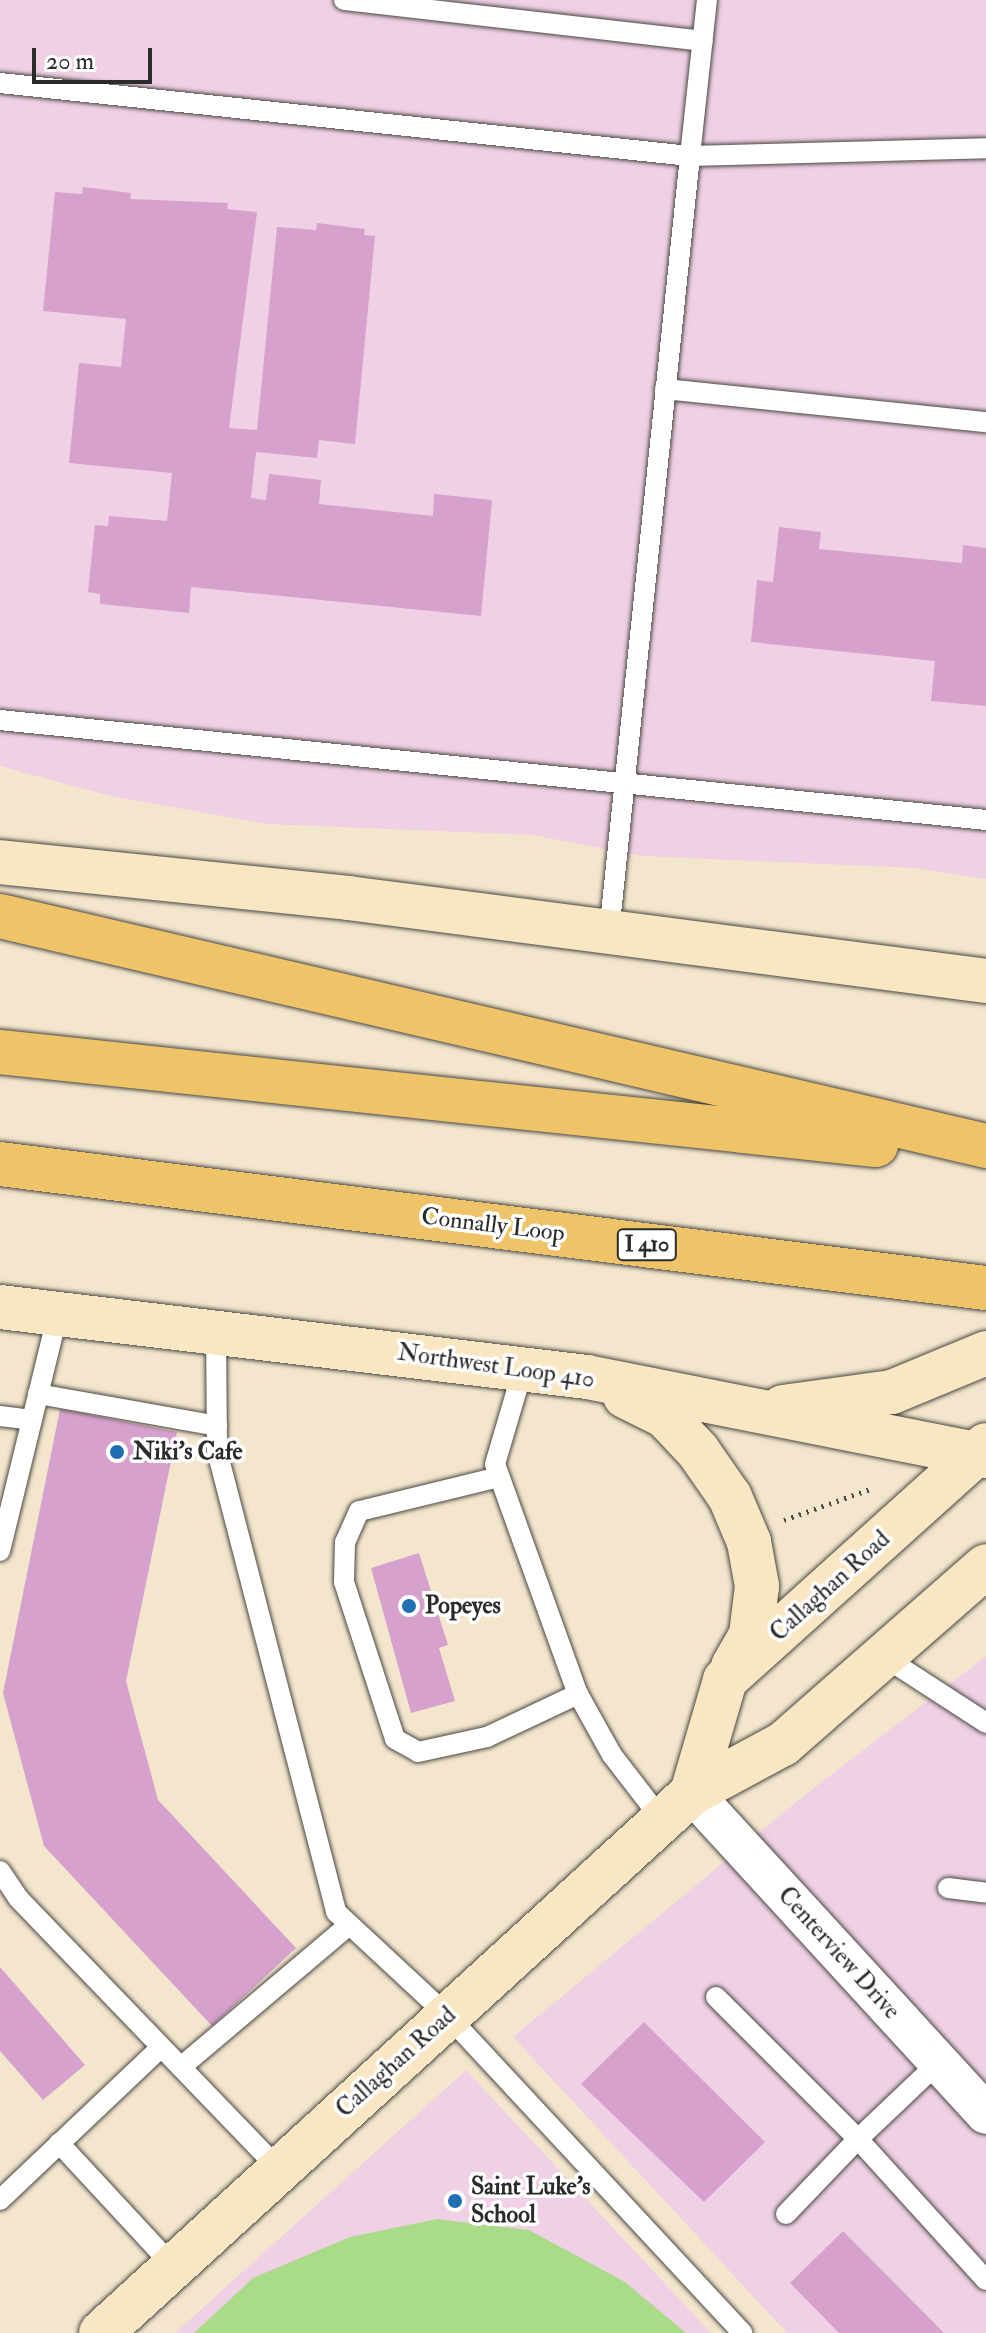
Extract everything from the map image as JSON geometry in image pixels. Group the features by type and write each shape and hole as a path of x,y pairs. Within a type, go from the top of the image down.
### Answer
{"highway":[{"path":"0,916 986,1146"},
{"path":"0,1052 986,1157"},
{"name":"Connally Loop","path":"0,1164 986,1288"},
{"path":"0,1191 308,1202"}],"main road":[{"path":"0,862 609,933 986,981"},
{"name":"Northwest Loop 410","path":"0,1307 216,1330 587,1377 749,1412 983,1452"},
{"path":"749,1412 892,1392 986,1353"},
{"path":"587,1377 665,1416 698,1451 730,1497 749,1542 757,1586 751,1635 725,1680 677,1806"},
{"name":"Callaghan Road","path":"725,1680 983,1452"},
{"name":"Callaghan Road","path":"101,2333 677,1806 783,1744 986,1566"}],"street":[{"name":"Centerview Drive","path":"677,1806 939,2062 986,2114"}],"lane":[{"path":"344,0 703,41"},
{"path":"609,933 707,0"},
{"path":"0,83 690,156 986,148"},
{"path":"665,389 986,422"},
{"path":"0,720 986,820"},
{"path":"0,1551 58,1313"},
{"path":"216,1330 217,1451 336,1912 447,2015 742,2333"},
{"path":"523,1369 495,1464 499,1477 578,1694 612,1755 677,1806"},
{"path":"38,1394 217,1426"},
{"path":"0,1416 32,1420"},
{"path":"499,1477 359,1511 345,1542 344,1582 395,1739 418,1752 487,1737 578,1694"},
{"path":"883,1656 986,1723"},
{"path":"0,1871 18,1898 279,2169"},
{"path":"948,1888 986,1893"},
{"path":"181,2067 349,1925"},
{"path":"716,1997 858,2139 986,2280"},
{"path":"0,2200 161,2047"},
{"path":"786,2214 858,2139 939,2062"},
{"path":"59,2143 173,2266"}],"path":[{"path":"776,1523 885,1484"}],"shaded area":[{"path":"0,0 986,0 986,879 914,868 642,856 532,835 267,824 110,796 0,766"},
{"path":"986,1656 986,2333 787,2333 513,2037 806,1794"},
{"name":"Saint Luke's School","path":"466,2070 711,2333 175,2333"}],"green space":[{"path":"437,2219 529,2230 625,2282 686,2333 194,2333 253,2278 350,2237"}],"building":[{"path":"83,187 131,193 130,199 228,203 227,209 257,212 229,428 257,430 277,227 316,230 317,223 365,229 364,235 375,236 355,444 319,440 317,458 256,452 251,498 266,500 269,474 321,480 319,504 433,516 434,494 492,500 481,616 191,587 189,613 100,604 100,594 88,592 95,525 108,526 109,516 167,521 172,473 69,463 79,363 121,367 126,319 43,311 55,192 82,194"},
{"path":"779,527 821,532 819,549 962,563 963,545 986,548 986,706 931,701 935,661 751,642 757,580 773,582"},
{"path":"60,1409 177,1432 126,1681 158,1800 296,1948 212,2026 44,1846 3,1693"},
{"name":"Popeyes","path":"419,1553 448,1645 439,1648 455,1701 411,1713 371,1568"},
{"path":"0,1967 85,2065 43,2100 0,2051"},
{"path":"644,2022 765,2142 704,2202 581,2084"},
{"path":"843,2231 944,2333 839,2333 790,2283"}],"place":[{"name":"Niki's Cafe","path":"117,1452"},
{"name":"Popeyes","path":"409,1606"},
{"name":"Saint Luke's School","path":"455,2201"}]}
